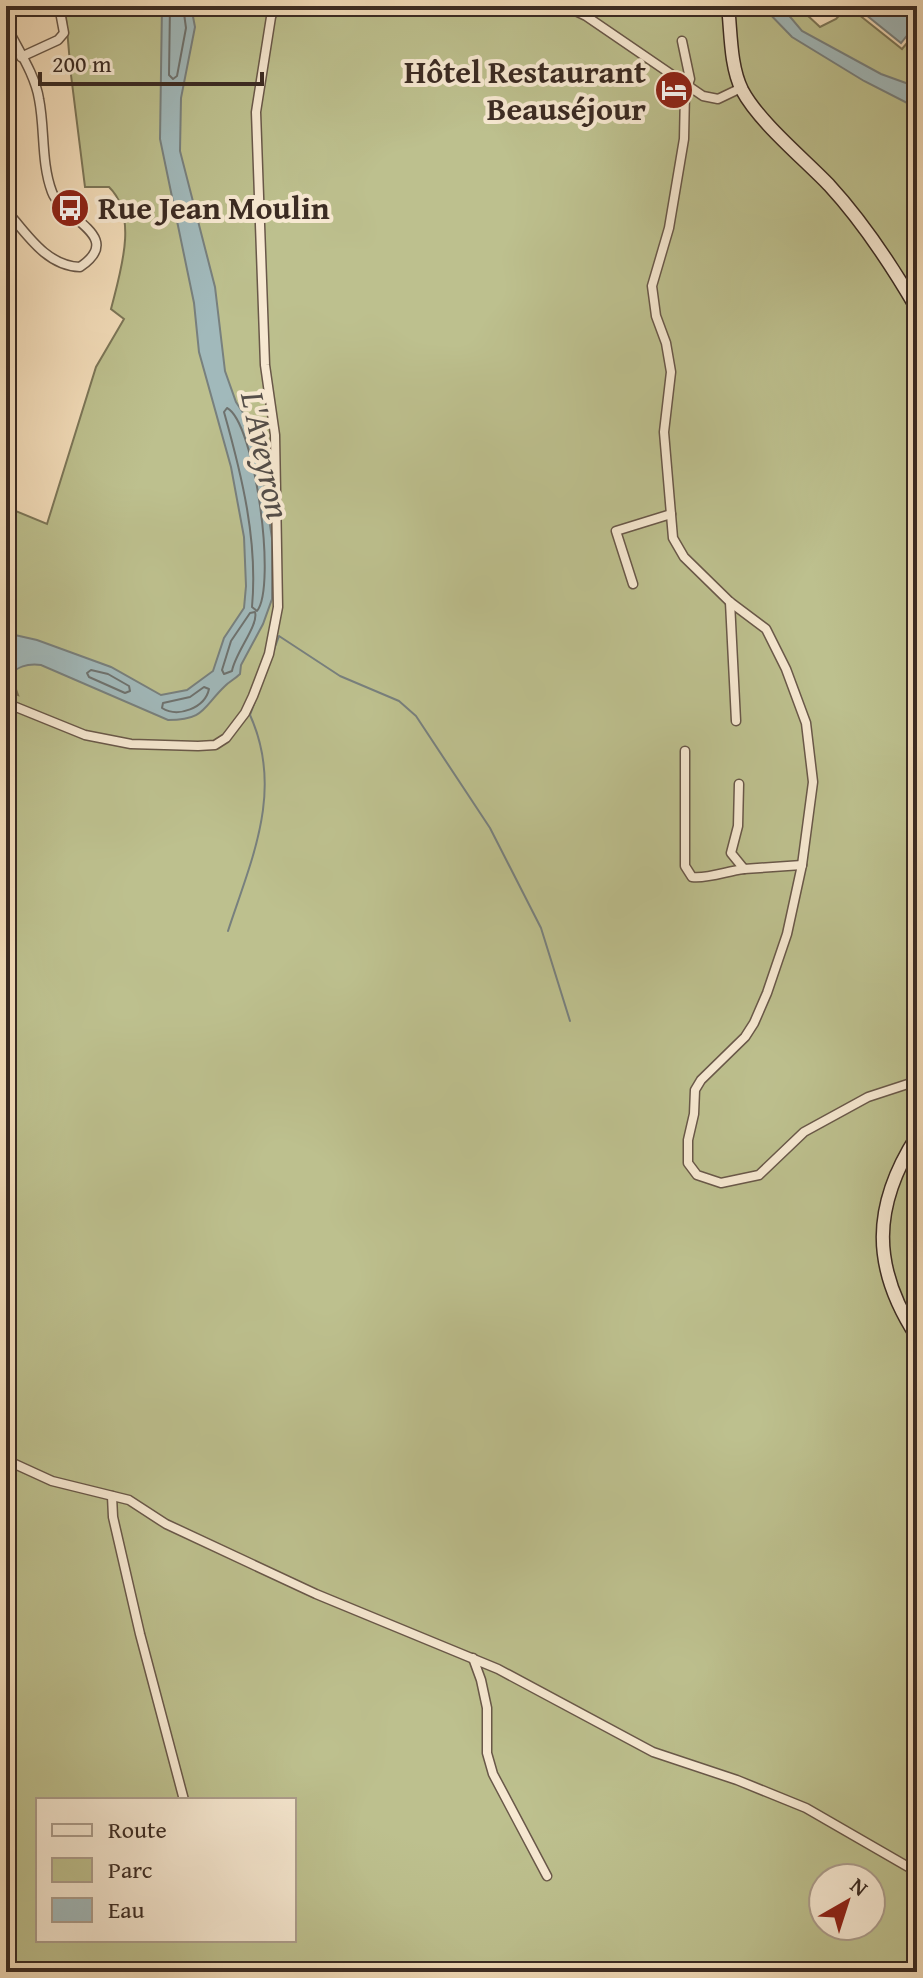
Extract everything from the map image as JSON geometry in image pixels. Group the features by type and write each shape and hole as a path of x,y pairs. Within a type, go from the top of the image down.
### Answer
{"street":[{"path":"21,57 58,40 64,33 59,6"},
{"path":"6,703 85,735 131,744 198,746 215,745 226,738 245,713 253,696 269,654 278,607 275,435 265,365 256,112 275,6"},
{"path":"565,6 623,40 703,96 718,99 741,88"},
{"path":"728,6 735,66 741,88 758,111 843,200 917,309"},
{"path":"6,25 39,97 52,192 63,209 86,225 94,236 96,247 89,260 80,267 61,264 43,252 6,210"},
{"path":"682,41 690,71 685,92 684,139 669,228 652,286 656,316 666,343 671,372 664,432 673,538 684,557 730,602 766,629 786,669 806,723 813,782 802,865 787,934 754,1023 745,1037 701,1080 695,1090 688,1163 697,1175 721,1183 759,1175 804,1132 868,1097 917,1081"},
{"path":"6,269 6,294"},
{"path":"633,584 616,531 671,514"},
{"path":"730,602 736,721"},
{"path":"685,751 685,866 692,877 802,865"},
{"path":"739,784 738,826 731,853 744,869"},
{"path":"917,1136 898,1167 889,1191 882,1240 884,1265 891,1290 917,1337"},
{"path":"6,1460 52,1481 129,1500 166,1524 316,1594 473,1658 653,1752 737,1780 806,1808 917,1872"},
{"path":"112,1496 113,1517 140,1634 183,1798"},
{"path":"473,1658 487,1708 487,1753 493,1774 547,1876"}],"green space":[{"path":"65,6 805,6 806,14 820,27 836,19 848,6 902,49 917,31 917,1972 6,1972 6,690 18,695 6,661 6,507 47,524 96,367 124,319 111,309 125,245 125,229 118,199 109,187 85,187"}],"water":[{"path":"162,6 191,6 195,27 181,98 180,151 215,287 225,371 236,402 248,420 259,454 272,538 272,599 263,624 241,665 240,674 196,715 168,720 41,665 26,665 6,676 6,633 37,640 111,667 161,695 187,690 213,671 224,638 244,608 244,537 231,467 199,352 194,303 160,139"},
{"path":"762,6 781,6 802,31 881,74 917,87 917,108 864,81 792,37"},
{"path":"855,6 910,6 917,12 917,23 901,43"}],"waterway":[{"path":"228,931 261,824 264,797 260,743 250,715 279,636 340,676 399,701 416,716 490,828 541,928 570,1021"}],"place":[{"name":"Hôtel Restaurant Beauséjour","path":"674,90"},
{"name":"Rue Jean Moulin","path":"70,208"}],"water label":[{"name":"L'Aveyron","path":"266,455"}]}
